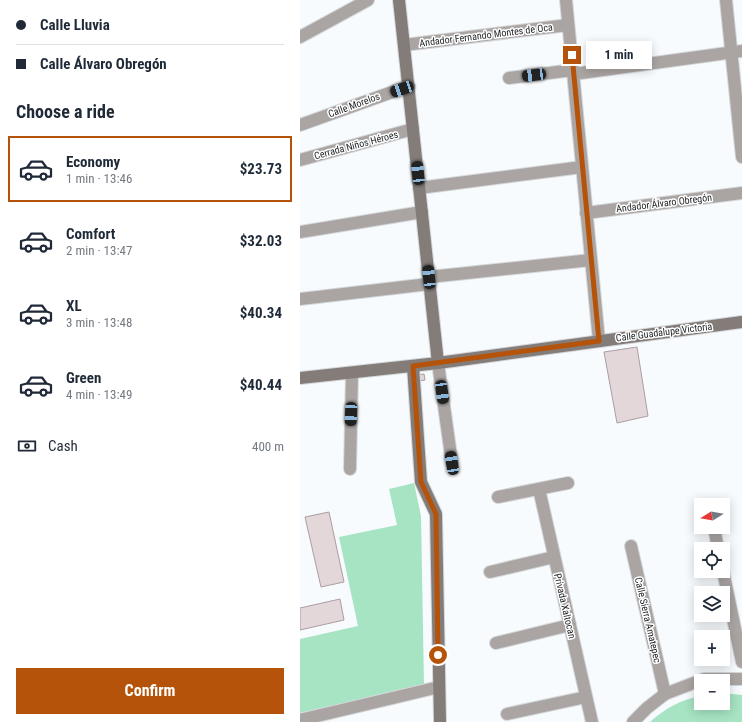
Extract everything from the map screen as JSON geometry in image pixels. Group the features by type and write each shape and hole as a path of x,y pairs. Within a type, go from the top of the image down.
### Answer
{"street":[{"path":"300,37 368,0"},
{"path":"399,0 438,363 452,463"},
{"path":"566,0 599,341"},
{"path":"726,0 737,51 742,157"},
{"name":"Andador Fernando Montes de Oca","path":"404,45 568,25"},
{"path":"509,78 574,72 737,51"},
{"name":"Calle Morelos","path":"300,125 408,86"},
{"name":"Cerrada Niños Héroes","path":"300,160 413,130"},
{"path":"419,188 582,167"},
{"name":"Andador Álvaro Obregón","path":"586,213 742,193"},
{"path":"300,232 422,212"},
{"path":"300,299 429,280 591,260"},
{"name":"Calle Guadalupe Victoria","path":"300,378 438,363 742,322"},
{"path":"413,366 421,482 436,514 440,722"},
{"path":"350,469 352,373"},
{"path":"498,497 568,483"},
{"name":"Privada Xaltocan","path":"539,490 592,722"},
{"name":"Calle Sierra Amatepec","path":"631,546 665,694"},
{"path":"490,572 554,557"},
{"path":"724,578 742,662"},
{"path":"496,643 570,625"},
{"path":"633,722 647,708 665,694 704,679 742,679"},
{"path":"300,720 439,687"},
{"path":"507,714 586,697"}],"green space":[{"path":"414,483 421,516 424,685 300,713 300,639 358,626 339,537 397,525 389,489"},
{"path":"730,694 742,695 742,722 650,722 674,705 694,697 694,710 730,710"}],"building":[{"path":"637,347 648,416 617,423 604,352"},
{"path":"424,374 425,380 418,381 418,375"},
{"path":"329,512 344,582 321,587 305,517"},
{"path":"340,599 344,620 300,630 300,608"}],"route":[{"path":"438,655 436,514 421,482 413,366 599,341 572,55"}]}
